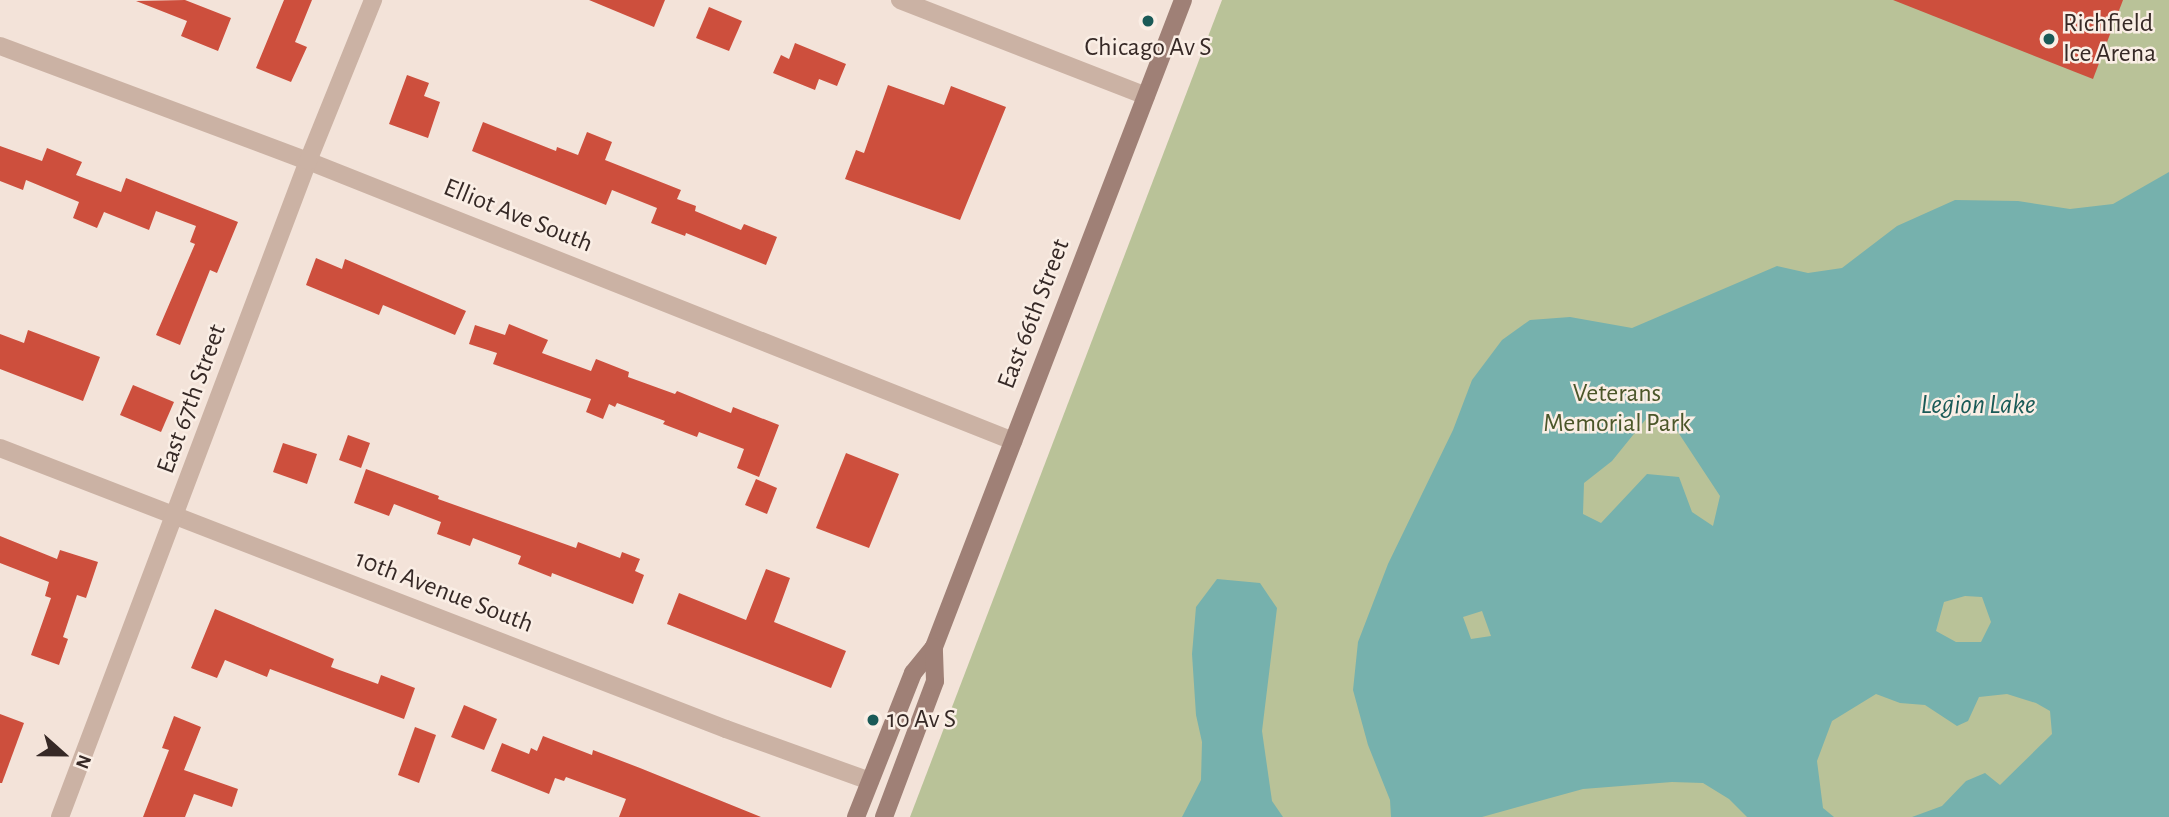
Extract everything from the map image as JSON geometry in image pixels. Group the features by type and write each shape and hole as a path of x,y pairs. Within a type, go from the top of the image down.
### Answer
{"main road":[{"name":"East 66th Street","path":"856,817 913,673 934,647 1182,0"},
{"name":"East 66th Street","path":"884,817 934,681 934,647"}],"street":[{"name":"East 67th Street","path":"60,817 308,161 373,0"},
{"path":"900,0 1146,96"},
{"name":"Elliot Ave South","path":"0,46 308,161 1013,441"},
{"name":"10th Avenue South","path":"0,448 726,729 870,781"}],"green space":[{"name":"Veterans Memorial Park","path":"1222,0 2169,0 2169,817 910,817"}],"water":[{"name":"Legion Lake","path":"2169,172 2169,817 1912,817 1942,806 1966,781 1985,773 2000,785 2052,734 2050,711 2036,703 2007,694 1979,697 1968,721 1957,726 1925,705 1900,703 1876,694 1832,721 1817,761 1823,808 1834,817 1747,817 1729,799 1703,783 1672,782 1583,789 1482,817 1391,817 1390,800 1368,745 1353,690 1358,642 1388,564 1453,430 1472,380 1502,340 1530,320 1570,317 1632,328 1777,266 1808,273 1842,268 1897,226 1955,200 2018,201 2070,209 2113,204","holes":["1650,414 1670,420 1720,496 1713,526 1692,512 1679,477 1647,474 1601,523 1583,514 1584,483 1612,461","1965,596 1982,597 1991,622 1981,642 1956,642 1936,631 1944,602","1482,611 1491,636 1471,639 1463,617"]},
{"path":"1217,579 1260,583 1277,608 1262,731 1272,801 1283,817 1182,817 1201,780 1202,742 1196,715 1192,654 1196,607"}],"building":[{"path":"185,0 231,18 218,51 181,36 187,21 136,1"},
{"path":"284,0 312,0 295,42 307,47 291,82 256,68"},
{"path":"589,0 665,0 654,27"},
{"name":"Richfield Ice Arena","path":"1893,0 2123,0 2093,79"},
{"path":"709,7 742,21 729,51 696,38"},
{"path":"795,43 846,64 837,86 819,79 815,90 773,73 781,55 789,59"},
{"path":"407,75 429,83 424,96 440,102 428,138 389,124"},
{"path":"888,85 944,105 951,86 1006,107 960,220 845,179 856,150 864,153"},
{"path":"483,122 556,151 557,147 578,155 587,132 612,142 605,160 681,190 677,199 696,206 695,211 741,230 744,224 777,237 766,265 686,233 685,236 651,223 657,208 612,190 606,205 472,151"},
{"path":"0,146 42,161 47,148 82,162 76,175 121,192 126,178 238,222 217,273 210,270 180,345 156,335 195,244 190,242 196,226 156,211 149,230 104,212 97,228 73,218 79,202 26,180 23,190 0,181"},
{"path":"316,258 342,269 345,259 466,311 455,335 383,305 379,315 306,285"},
{"path":"509,324 548,340 542,353 591,371 596,359 629,372 628,377 675,394 677,391 731,413 733,407 779,425 759,477 737,468 744,449 699,432 697,437 663,424 665,421 617,403 615,407 609,404 603,419 586,412 591,399 493,364 497,353 469,344 475,325 505,335"},
{"path":"28,330 100,357 83,401 0,369 0,334 24,343"},
{"path":"133,385 174,402 161,432 120,415"},
{"path":"348,435 370,443 361,468 339,460"},
{"path":"283,443 317,454 307,484 273,472"},
{"path":"846,453 899,474 869,548 816,528"},
{"path":"366,469 439,496 438,499 576,548 578,542 620,558 622,552 640,559 635,571 644,575 633,604 552,573 551,577 518,564 521,556 473,538 470,546 437,534 441,522 394,504 389,516 354,503"},
{"path":"756,479 777,488 767,514 745,505"},
{"path":"0,536 57,559 60,550 98,562 86,598 77,595 63,637 68,639 59,665 31,655 51,598 45,596 49,582 0,563"},
{"path":"766,569 790,578 774,622 846,651 831,688 667,624 679,593 746,620"},
{"path":"215,609 334,659 331,667 378,684 381,675 415,688 404,719 270,669 267,677 225,660 217,678 191,668"},
{"path":"464,705 497,719 484,750 451,737"},
{"path":"0,714 24,723 2,783 0,783"},
{"path":"174,716 201,727 184,770 238,789 232,807 194,794 185,817 143,817 169,750 162,748"},
{"path":"415,727 436,735 419,783 398,775"},
{"path":"543,736 592,755 593,750 761,817 619,817 626,799 566,777 564,781 555,778 549,794 491,771 502,743 529,754 531,748 537,751"}],"place":[{"name":"Chicago Av S","path":"1148,21"},
{"name":"Richfield Ice Arena","path":"2049,39"},
{"name":"10 Av S","path":"873,720"}]}
